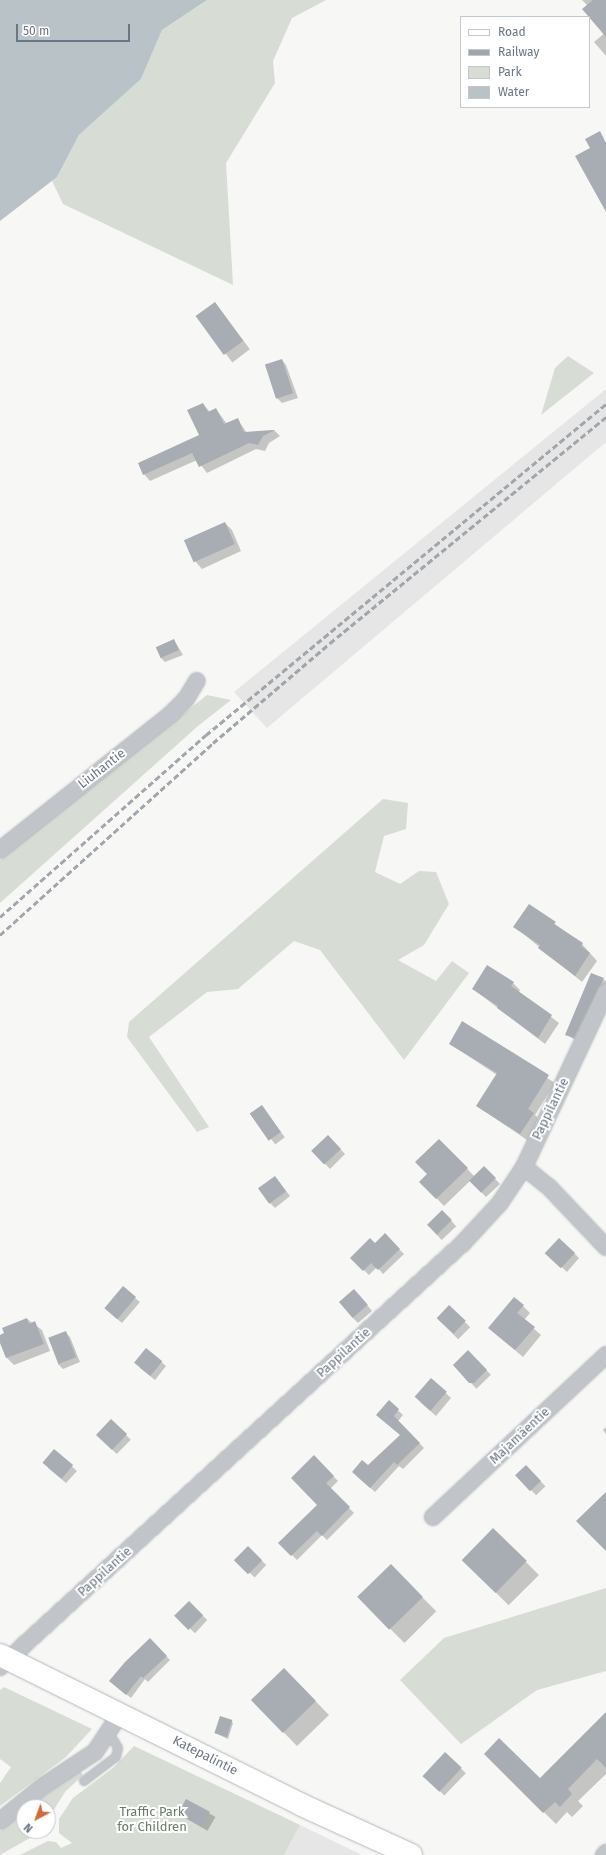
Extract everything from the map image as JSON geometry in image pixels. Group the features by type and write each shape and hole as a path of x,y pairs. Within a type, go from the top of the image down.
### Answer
{"street":[{"name":"Liuhantie","path":"0,850 170,715 186,699 197,681"},
{"name":"Pappilantie","path":"3,1660 463,1243 500,1203 524,1167 602,1014 606,992"},
{"path":"524,1167 548,1187 606,1248"},
{"name":"Majamäentie","path":"433,1517 606,1355"},
{"name":"Katepalintie","path":"3,1660 120,1714 302,1805 411,1855"},
{"path":"0,1821 43,1786 87,1758 107,1736 120,1714"}],"lane":[{"path":"84,1781 116,1757 118,1748 114,1741 107,1736"}],"shaded area":[{"path":"606,389 606,442 267,728 234,692"},
{"path":"300,1825 362,1855 284,1855"}],"green space":[{"path":"207,0 326,0 292,18 273,61 275,83 226,163 233,285 63,204 52,181 57,177 79,135 141,79 162,30"},
{"path":"568,356 594,373 541,415 555,368"},
{"path":"207,695 231,700 198,726 0,903 0,860"},
{"path":"383,799 408,803 406,829 384,836 375,872 400,884 419,871 436,872 449,904 424,945 398,960 436,981 452,961 469,973 404,1060 320,950 294,941 238,989 207,992 149,1037 209,1127 197,1132 127,1037 129,1022"},
{"path":"606,1588 606,1671 537,1690 461,1744 400,1680 444,1638"},
{"path":"4,1687 92,1729 66,1757 0,1806 0,1783 11,1767 0,1759 0,1690"},
{"name":"Traffic Park for Children","path":"134,1746 300,1825 284,1855 20,1855 48,1841 56,1842 61,1848 72,1843 59,1833 59,1819 73,1798 113,1768"},
{"path":"79,1769 83,1775 65,1792 56,1806 56,1799 40,1799"},
{"path":"16,1818 16,1839 28,1839 0,1855 0,1831"}],"water":[{"path":"0,0 207,0 162,30 141,79 79,135 57,177 0,221"}],"building":[{"path":"593,0 606,0 606,37 590,18 590,16 588,16 582,9"},
{"path":"600,131 606,143 606,212 575,156 590,148 585,139"},
{"path":"215,302 243,341 224,355 196,316"},
{"path":"282,359 293,393 276,399 265,365"},
{"path":"203,403 208,412 216,408 224,424 238,418 244,432 275,430 263,436 258,445 249,443 199,467 192,453 143,475 138,463 199,435 187,410"},
{"path":"225,522 235,544 194,562 184,540"},
{"path":"174,639 179,650 161,658 156,647"},
{"path":"529,904 556,922 554,924 583,943 581,946 590,953 575,976 538,948 540,945 513,927"},
{"path":"487,965 514,982 511,986 552,1015 538,1038 497,1008 498,1006 472,989"},
{"path":"591,973 604,978 574,1038 565,1035"},
{"path":"462,1021 549,1075 528,1109 534,1113 520,1134 476,1106 497,1073 449,1044"},
{"path":"262,1105 281,1132 269,1141 250,1114"},
{"path":"328,1135 341,1149 324,1165 311,1151"},
{"path":"439,1139 468,1168 436,1199 419,1182 427,1174 415,1162"},
{"path":"484,1166 496,1178 481,1193 469,1181"},
{"path":"275,1176 286,1191 269,1204 258,1188"},
{"path":"442,1210 452,1220 437,1235 427,1225"},
{"path":"385,1233 400,1249 378,1270 371,1263 363,1271 350,1258 370,1238 375,1243"},
{"path":"559,1238 575,1253 561,1268 545,1253"},
{"path":"123,1286 136,1297 117,1319 104,1308"},
{"path":"354,1289 368,1305 353,1318 339,1302"},
{"path":"514,1297 524,1305 517,1313 535,1327 515,1350 488,1328"},
{"path":"449,1305 466,1321 454,1334 437,1318"},
{"path":"27,1318 29,1324 35,1321 44,1344 6,1358 0,1343 0,1335 4,1333 2,1328"},
{"path":"66,1331 76,1357 58,1364 48,1338"},
{"path":"146,1348 162,1361 150,1376 134,1363"},
{"path":"468,1350 487,1370 474,1383 469,1383 453,1365"},
{"path":"431,1378 447,1392 430,1411 415,1397"},
{"path":"389,1400 399,1409 394,1416 420,1443 397,1465 394,1462 370,1488 352,1472 362,1460 368,1465 400,1435 376,1415"},
{"path":"111,1419 127,1434 112,1450 96,1435"},
{"path":"54,1449 73,1465 62,1479 42,1463"},
{"path":"314,1455 334,1476 326,1483 350,1507 322,1536 317,1531 291,1556 278,1543 317,1505 291,1478"},
{"path":"526,1465 541,1481 530,1491 515,1475"},
{"path":"606,1492 606,1551 576,1521"},
{"path":"493,1528 527,1561 496,1593 462,1560"},
{"path":"248,1546 262,1560 248,1574 234,1560"},
{"path":"391,1564 423,1597 389,1630 357,1597"},
{"path":"189,1601 203,1615 188,1630 174,1616"},
{"path":"150,1638 167,1656 143,1678 141,1676 126,1695 109,1681 125,1662"},
{"path":"284,1668 316,1701 283,1733 251,1700"},
{"path":"606,1712 606,1768 597,1759 568,1789 572,1794 560,1807 555,1802 543,1813 484,1754 499,1738 540,1778"},
{"path":"220,1716 232,1720 227,1737 214,1733"},
{"path":"445,1752 462,1768 439,1792 422,1776"},
{"path":"186,1799 210,1812 202,1827 178,1814"}],"railway":[{"path":"0,917 206,735 606,404"},
{"path":"0,935 213,743 330,643 606,417"}]}
